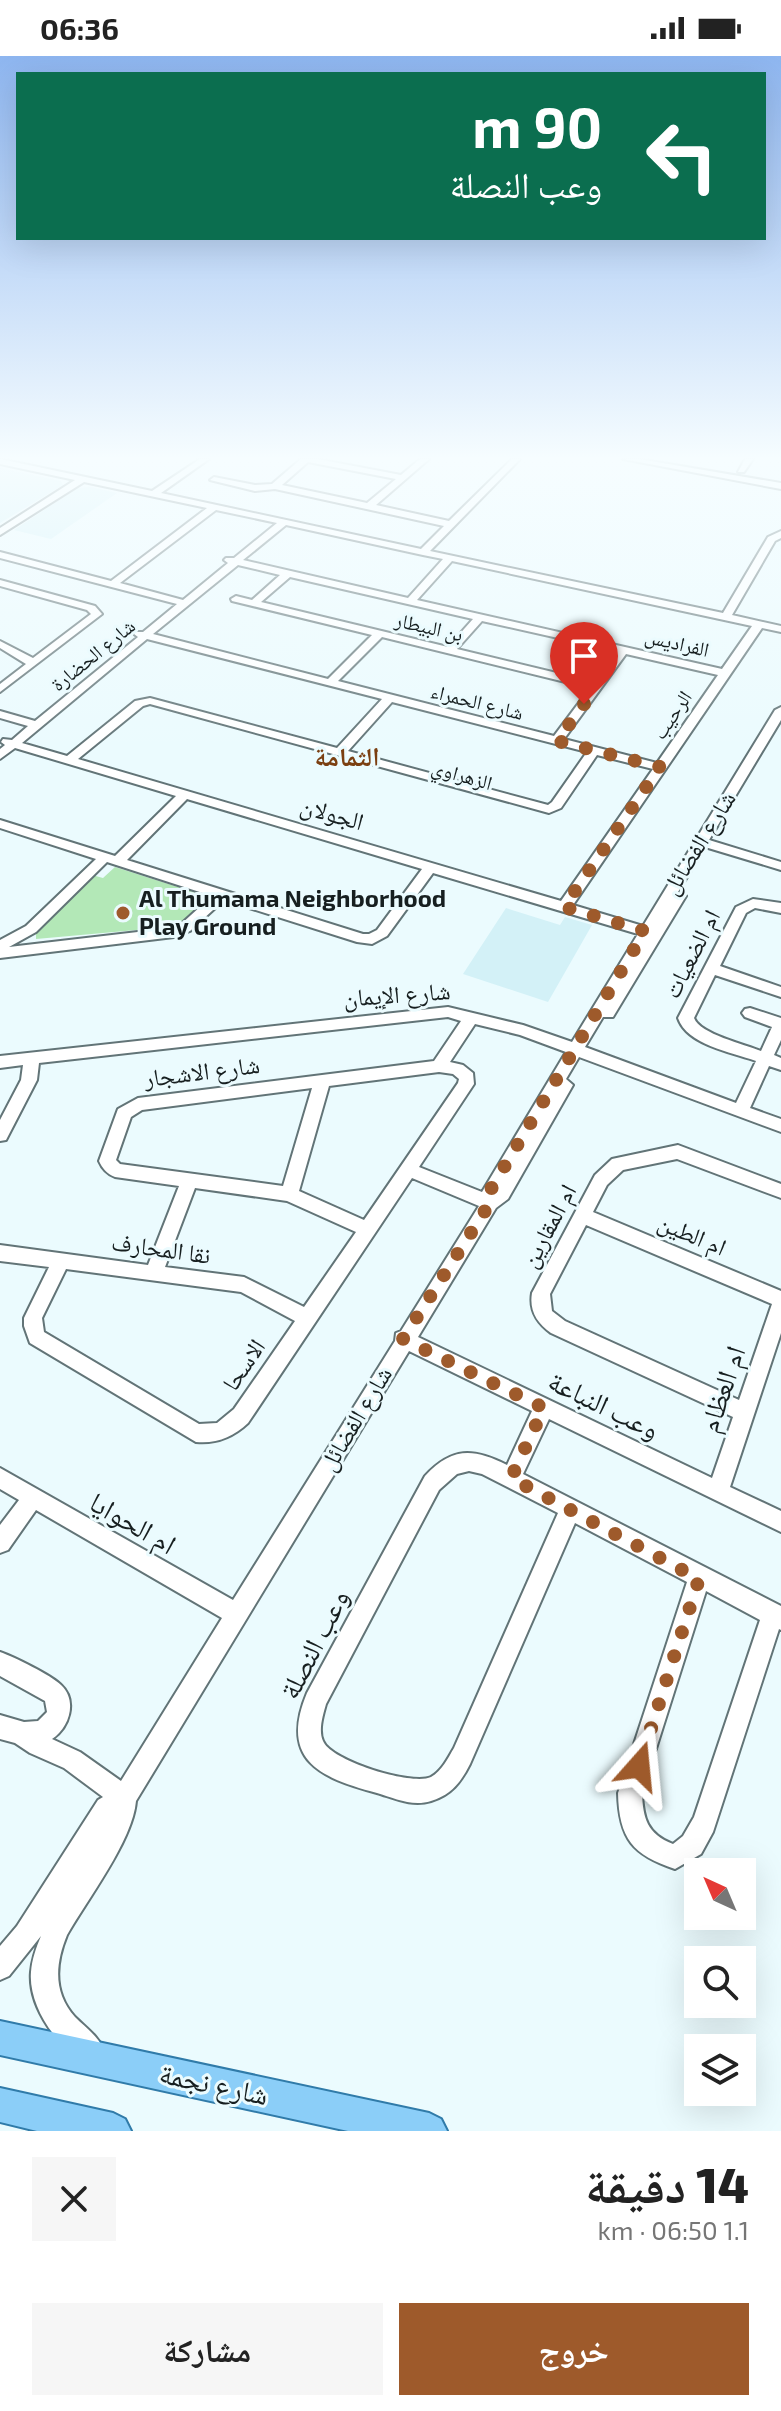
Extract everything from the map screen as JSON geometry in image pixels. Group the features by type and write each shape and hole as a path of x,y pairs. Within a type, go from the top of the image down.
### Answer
{"main road":[{"name":"شارع نجمة","path":"0,2038 429,2131"},
{"path":"0,2105 113,2131"}],"street":[{"path":"0,689 97,614 55,583 2,556"},
{"path":"112,585 150,556"},
{"name":"شارع الحضارة","path":"0,755 7,744 238,556"},
{"path":"444,556 781,629"},
{"path":"726,617 761,556"},
{"path":"410,601 450,557"},
{"name":"الفراديس","path":"233,560 725,673"},
{"path":"253,604 288,573"},
{"path":"0,583 112,585 181,603"},
{"name":"بن البيطار","path":"236,599 597,686"},
{"path":"450,651 480,617"},
{"name":"الرحيب","path":"564,907 759,624"},
{"path":"330,683 379,634"},
{"name":"شارع الحمراء","path":"142,635 660,767"},
{"path":"0,644 33,663"},
{"path":"557,741 623,650"},
{"path":"339,753 389,698"},
{"name":"الزهراوي","path":"70,760 134,707 150,701 375,761 397,778 521,812 536,812 557,805 594,750"},
{"name":"شارع الفضائل","path":"104,2060 76,2038 48,2004 42,1986 43,1966 50,1943 117,1827 124,1798 403,1339 490,1203 491,1189 603,1012 600,1006 704,842 781,710"},
{"path":"0,714 32,724"},
{"path":"410,1170 490,1203 502,1194 556,1100 554,1092 572,1060 640,962 704,842 781,725"},
{"name":"الجولان","path":"7,744 645,931"},
{"path":"0,946 31,929 185,794"},
{"path":"0,824 362,939 372,939 382,933 431,866"},
{"path":"704,842 781,866"},
{"path":"0,953 174,932 185,928 221,895"},
{"name":"ام الضعيات","path":"781,908 760,902 746,905 710,968 686,1023 699,1034 781,1064"},
{"path":"640,962 638,957 649,936 645,931"},
{"path":"710,968 781,992"},
{"name":"شارع الإيمان","path":"0,1062 437,1013 472,1016 579,1050 781,1126"},
{"path":"740,1111 781,1024 750,1013"},
{"path":"439,1066 472,1016"},
{"path":"0,1135 29,1080 32,1058"},
{"name":"شارع الاشجار","path":"368,1229 289,1194 115,1170 107,1161 119,1125 129,1107 439,1066 457,1069 467,1077"},
{"name":"الاسحا","path":"61,1261 33,1318 37,1337 196,1433 220,1433 232,1426 410,1170 466,1084 467,1077"},
{"path":"289,1194 322,1081"},
{"name":"ام المقارين","path":"743,1412 548,1320 541,1311 541,1293 607,1172 618,1164 667,1152 687,1154 781,1191"},
{"path":"154,1272 190,1180"},
{"name":"ام الطين","path":"584,1216 781,1302"},
{"name":"نقا المحارف","path":"0,1253 244,1285 307,1318"},
{"name":"ام العظام","path":"718,1491 781,1302"},
{"name":"وعب النباعة","path":"403,1339 781,1522"},
{"path":"511,1478 544,1408"},
{"name":"وعب النصلة","path":"570,1510 462,1756 445,1782 419,1793 328,1767 315,1754 309,1737 308,1720 315,1701 432,1483 444,1469 456,1462 472,1461 511,1478 699,1579 777,1616"},
{"name":"ام الحوايا","path":"0,1478 238,1615"},
{"path":"0,1542 33,1498"},
{"path":"699,1579 630,1793 630,1821 641,1838 656,1852 675,1857 692,1845 704,1823 777,1616"},
{"path":"0,1663 53,1693 60,1704 52,1726 34,1734 9,1730"},
{"path":"9,1730 72,1760 124,1798"},
{"name":"شارع الفضائل","path":"0,1967 26,1935 107,1809 124,1798"}],"shaded area":[{"path":"506,908 560,925 565,917 592,925 548,1002 463,974"}],"green space":[{"name":"Al Thumama Neighborhood Play Ground","path":"115,867 203,895 206,900 181,926 36,939 36,930 92,875 103,878"}],"place":[{"name":"Al Thumama Neighborhood Play Ground","path":"123,913"}],"district":[{"name":"الثمامة","path":"347,757"}],"route":[{"path":"584,704 557,741 660,767 564,907 645,931 491,1189 490,1203 403,1339 544,1408 511,1478 699,1579 639,1766"}]}
